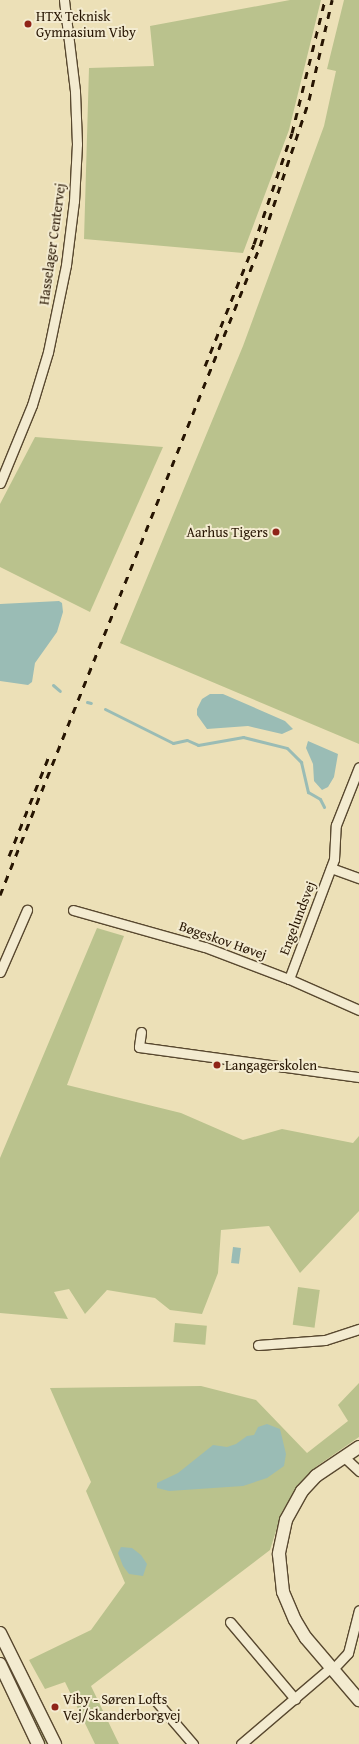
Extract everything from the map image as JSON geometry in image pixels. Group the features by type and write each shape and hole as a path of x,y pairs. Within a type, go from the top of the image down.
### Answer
{"street":[{"name":"Hasselager Centervej","path":"0,483 32,405 51,337 66,265 74,201 77,144 75,91 64,0"},
{"name":"Engelundsvej","path":"289,979 331,868 335,849 336,825 359,767"},
{"name":"Engelundsvej","path":"331,868 359,878"},
{"path":"0,972 27,910"},
{"name":"Bøgeskov Høvej","path":"73,910 205,947 289,979 359,1010"},
{"path":"141,1032 139,1047 358,1074"},
{"path":"258,1345 325,1340 359,1329"},
{"path":"359,1446 316,1476 296,1500 283,1530 279,1554 280,1580 290,1611 306,1638 359,1700"},
{"path":"344,1457 359,1471"},
{"path":"241,1744 348,1653 359,1610"},
{"path":"230,1622 295,1699"},
{"path":"0,1633 55,1744"},
{"path":"0,1664 38,1744"},
{"path":"156,1701 193,1744"}],"green space":[{"path":"290,0 321,0 289,130 243,253 84,239 89,68 154,66 150,26"},
{"path":"344,0 359,0 359,744 120,643 243,346 324,126 336,71 327,69"},
{"path":"35,437 163,447 90,612 0,567 0,504"},
{"path":"97,928 124,936 67,1085 181,1113 243,1140 282,1129 353,1143 359,1136 359,1211 300,1273 269,1226 221,1230 218,1273 202,1314 170,1310 155,1298 107,1290 85,1314 69,1289 54,1292 68,1319 0,1313 0,1158"},
{"path":"298,1287 320,1290 314,1328 293,1325"},
{"path":"175,1323 207,1326 205,1345 173,1342"},
{"path":"359,1383 359,1437 317,1466 297,1487 282,1512 270,1550 91,1686 119,1744 95,1744 65,1682 45,1689 29,1660 91,1630 125,1583 86,1491 91,1482 50,1388 201,1386 256,1400 307,1453 348,1421 338,1405"},
{"path":"22,1690 50,1744 44,1744 19,1692"}],"water":[{"path":"59,601 62,603 63,612 57,632 35,663 32,682 28,685 0,681 0,604"},
{"path":"210,694 223,694 285,721 293,729 282,734 248,726 207,729 197,715 197,709 202,699"},
{"path":"308,741 338,754 334,777 328,787 322,790 314,781 313,764 306,748"},
{"path":"233,1247 241,1248 239,1264 231,1263"},
{"path":"267,1424 280,1429 286,1454 284,1466 267,1478 243,1486 169,1491 157,1488 157,1483 178,1473 213,1445 227,1447 236,1444 247,1436 254,1435 258,1427"},
{"path":"121,1547 132,1548 141,1555 147,1564 143,1576 129,1574 123,1566 118,1553"}],"waterway":[{"path":"53,685 60,691"},
{"path":"87,702 91,703"},
{"path":"105,709 173,743 187,740 198,745 243,737 287,748 301,762 308,792 320,799 324,807"}],"railway":[{"path":"205,366 254,244 292,133 325,0"},
{"path":"0,895 260,246 309,100 332,0"},
{"path":"9,856 49,756"}],"place":[{"name":"HTX Teknisk Gymnasium Viby","path":"28,24"},
{"name":"Aarhus Tigers","path":"276,532"},
{"name":"Langagerskolen","path":"217,1065"},
{"name":"Viby - Søren Lofts Vej/Skanderborgvej","path":"55,1707"}]}
